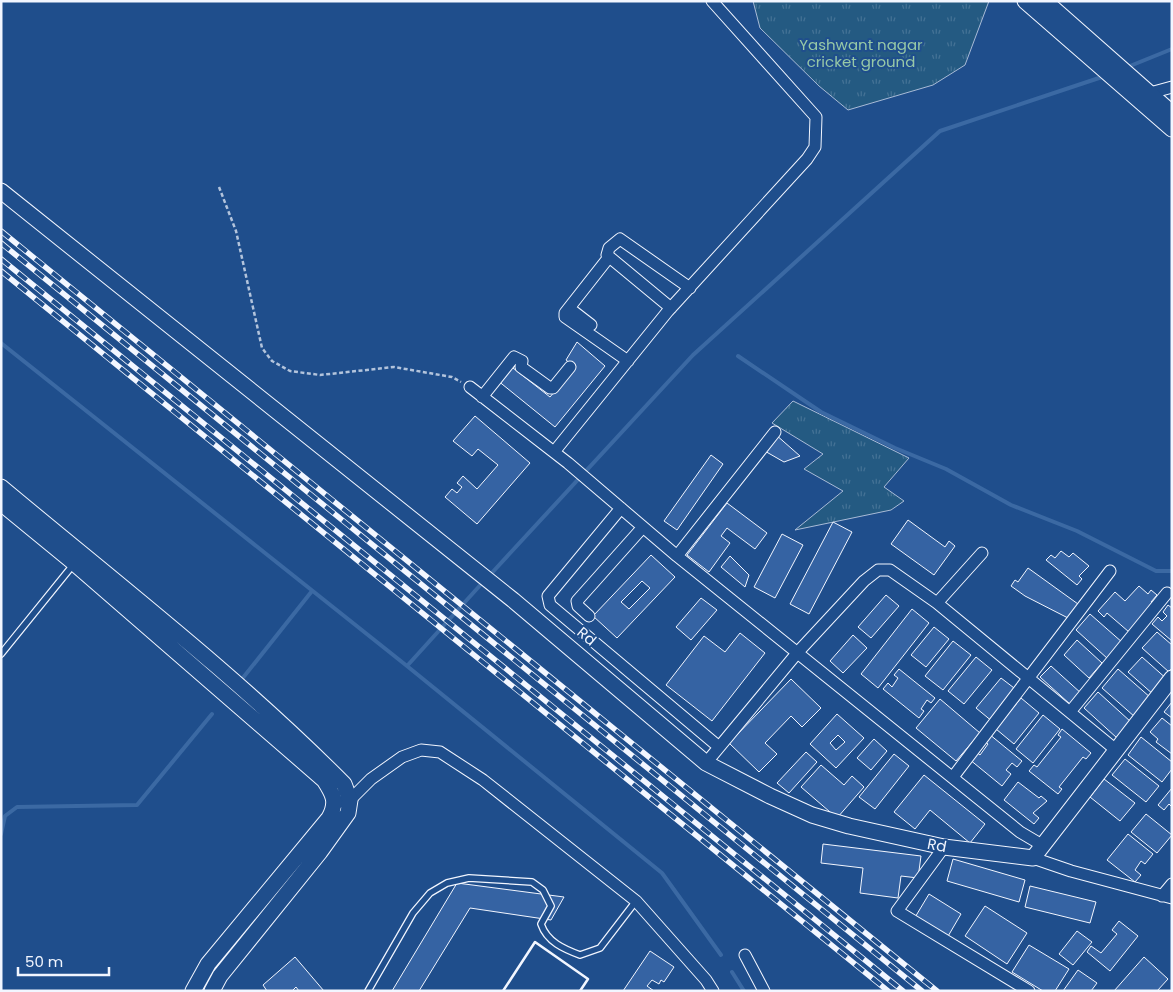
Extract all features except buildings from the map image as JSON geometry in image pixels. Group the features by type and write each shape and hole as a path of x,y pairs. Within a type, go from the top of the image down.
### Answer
{"street":[{"path":"554,452 671,308 806,160 815,147 816,117 712,1"},
{"path":"1034,3 1130,84 1172,129"},
{"path":"1130,84 1150,93 1172,113"},
{"path":"1150,93 1172,88"},
{"name":"Rd","path":"1,191 513,600 706,763 812,815 849,826 944,847 1033,858 1071,871 1167,897 1172,884"},
{"path":"671,308 609,257 607,253 609,248 620,238 690,288"},
{"path":"609,257 569,308 565,317 628,361"},
{"path":"569,308 591,325"},
{"path":"482,397 514,357 522,361 521,367 550,388 553,388 570,367"},
{"path":"470,387 568,463 677,556 1020,832 1042,845"},
{"path":"677,556 775,432"},
{"path":"1,487 179,633 310,750 344,784 342,802"},
{"path":"1,502 324,780 342,802 348,813 320,852 220,976 212,991"},
{"name":"Rd","path":"621,508 548,596 550,605 719,747"},
{"path":"589,616 578,606 576,601 643,527"},
{"path":"937,602 982,553"},
{"path":"706,763 798,652 864,581 878,570 890,570 937,602 1116,750"},
{"path":"953,777 1029,680 1110,571"},
{"path":"1070,712 1167,593"},
{"path":"1033,858 1172,678"},
{"path":"193,991 198,978 208,964 324,825 333,811 370,779 402,757 421,750 440,752 483,780 636,901 706,980 713,991"},
{"path":"944,847 897,911 1029,991"},
{"path":"745,955 764,991"}],"lane":[{"path":"1,654 74,563"},
{"path":"368,991 414,912 430,893 447,883 469,878 532,882 543,890 551,906 541,924 544,932 560,947 580,955 600,948 636,901"}],"path":[{"path":"219,187 236,231 262,348 272,361 290,371 320,375 394,367 452,376 470,387"}],"green space":[{"name":"Yashwant nagar cricket ground","path":"753,1 989,1 965,65 933,85 848,110 819,86 760,28"},
{"path":"793,401 909,458 884,487 904,501 891,510 795,530 843,491 804,469 823,454 772,423"}],"waterway":[{"path":"1125,68 1172,49"},
{"path":"489,576 693,355 940,131 1105,76"},
{"path":"1,343 407,666 484,581"},
{"path":"738,356 821,412 895,448 946,469 1011,505 1077,531 1156,571 1172,571"},
{"path":"242,679 312,591"},
{"path":"407,666 662,873 721,955"},
{"path":"1,834 5,816 17,807 137,805 212,714"},
{"path":"732,972 744,991"}],"railway":[{"path":"1,231 937,991"},
{"path":"1,243 922,991"},
{"path":"1,259 903,991"},
{"path":"1,271 888,991"}],"wall":[{"path":"503,991 535,942 588,979 580,991"}]}
